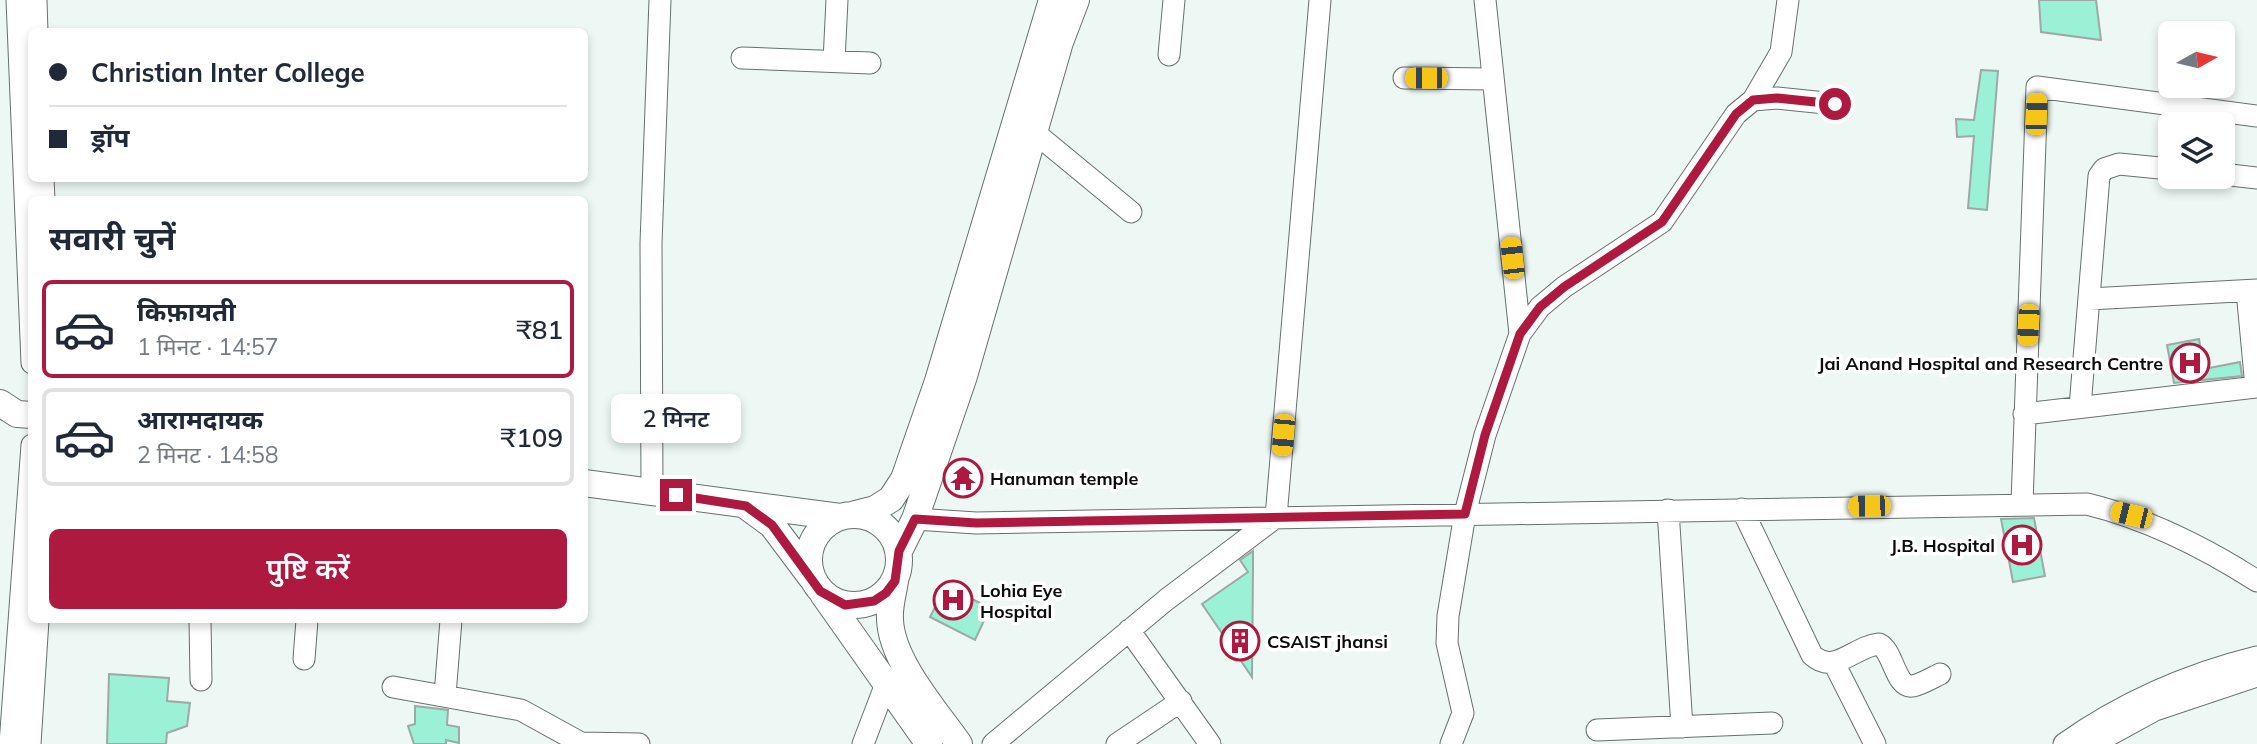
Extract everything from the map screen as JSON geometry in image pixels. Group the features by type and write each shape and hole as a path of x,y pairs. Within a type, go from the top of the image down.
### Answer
{"main road":[{"path":"895,581 874,601 860,606 845,605 816,585 810,549 816,535 826,524 848,515 875,509 891,499 904,479 938,381 1052,0"},
{"path":"959,744 911,676 892,634 890,609 899,551 915,519 964,376 1060,42 1076,0"},
{"path":"588,484 746,506 848,515 883,525 893,537 899,551"},
{"path":"746,506 772,525 887,681 929,744"}],"street":[{"path":"17,0 10,59 28,308"},
{"path":"36,0 37,28"},
{"path":"652,492 651,243 660,0"},
{"path":"835,61 837,0"},
{"path":"1169,55 1174,0"},
{"path":"993,744 1129,630 1276,517 1320,0"},
{"path":"1485,0 1520,334"},
{"path":"1451,744 1463,713 1447,643 1448,616 1465,514 1485,435 1520,334 1540,307 1564,287 1662,222 1736,114 1753,100 1781,52 1788,0"},
{"path":"742,58 870,63"},
{"path":"1404,78 1493,79"},
{"path":"2022,503 2037,87 2257,116"},
{"path":"1753,100 1777,98 1835,104"},
{"path":"1034,132 1131,212"},
{"path":"2080,407 2099,176 2104,169 2119,164 2158,168"},
{"path":"2235,175 2257,178"},
{"path":"2024,414 2256,387 2252,290 2089,299"},
{"path":"10,744 28,499"},
{"path":"915,519 976,523 2022,503 2087,504 2131,515 2223,559 2257,581"},
{"path":"1742,509 1812,655 1826,664 1833,663 1879,644 1889,652 1901,682 1906,685 1913,686 1940,674"},
{"path":"1668,510 1682,727"},
{"path":"30,744 38,623"},
{"path":"200,623 201,680"},
{"path":"304,659 307,623"},
{"path":"445,695 451,623"},
{"path":"1129,630 1210,744"},
{"path":"2064,744 2098,720 2158,690 2257,657"},
{"path":"1833,663 1875,744"},
{"path":"2093,744 2155,710 2257,676"},
{"path":"863,744 887,681"},
{"path":"393,687 521,710 538,716 581,743 639,744"},
{"path":"1117,744 1181,701"},
{"path":"1597,730 1772,723"}],"building":[{"path":"2039,0 2096,0 2101,40 2041,32"},
{"path":"1981,70 1998,71 1987,210 1968,208 1974,136 1957,137 1956,119 1974,120"},
{"path":"2199,339 2204,369 2240,362 2242,376 2174,383 2167,345"},
{"path":"2034,518 2045,576 2013,582 2001,519"},
{"name":"CSAIST jhansi","path":"1253,551 1252,677 1202,604 1248,572 1240,560"},
{"path":"946,586 990,608 975,640 930,617"},
{"path":"109,674 169,678 167,701 190,703 187,726 167,733 166,744 107,744"},
{"path":"415,706 448,710 447,725 459,727 459,743 446,740 446,744 414,744 408,726 415,724"}],"place":[{"name":"Jai Anand Hospital and Research Centre","path":"2190,363"},
{"name":"Hanuman temple","path":"963,478"},
{"name":"J.B. Hospital","path":"2022,545"},
{"name":"Lohia Eye Hospital","path":"953,600"},
{"name":"CSAIST jhansi","path":"1240,641"}],"route":[{"path":"676,495 746,506 772,525 820,591 845,605 860,606 886,593 895,581 899,551 915,519 976,523 1465,514 1485,435 1520,334 1540,307 1564,287 1662,222 1736,114 1753,100 1777,98 1835,104"}]}
